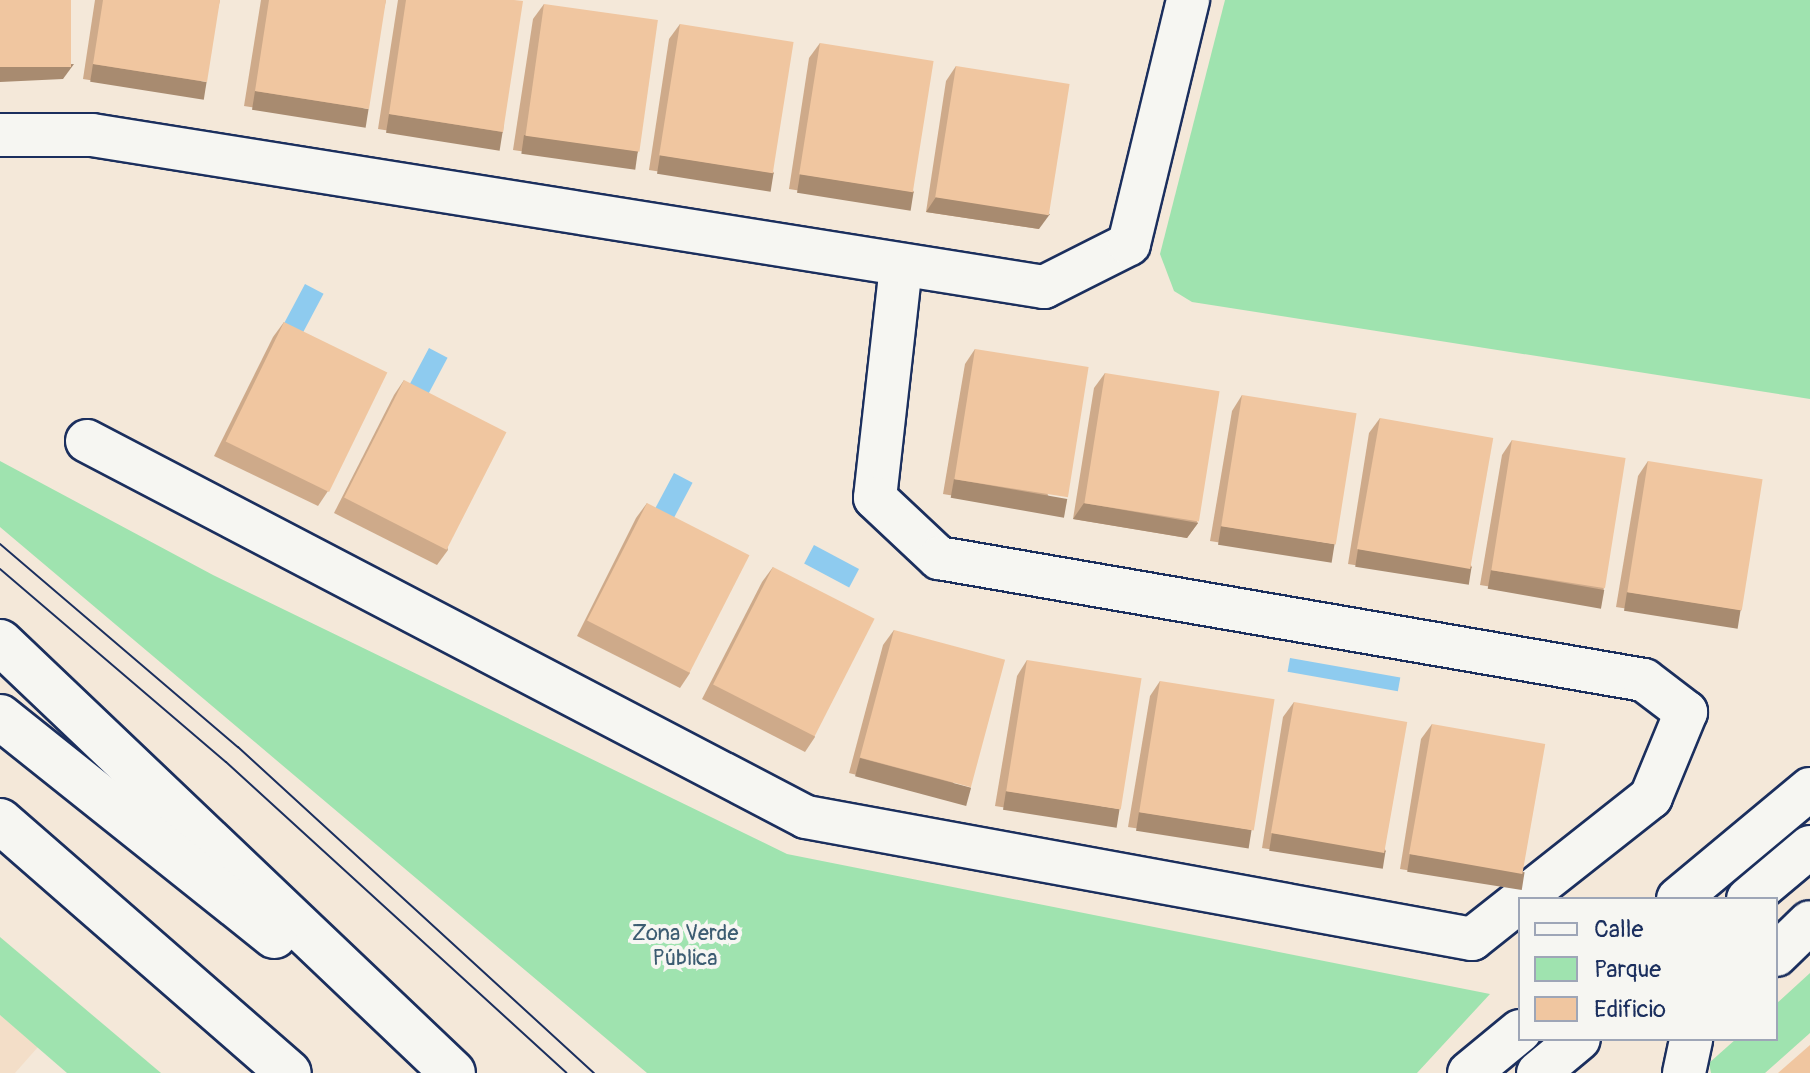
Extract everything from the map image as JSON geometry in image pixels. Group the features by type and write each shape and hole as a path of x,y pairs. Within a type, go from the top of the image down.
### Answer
{"highway":[{"path":"0,642 453,1073"},
{"path":"0,717 444,1073"},
{"path":"0,821 289,1073"}],"street":[{"path":"0,135 92,135 1044,287 1129,244 1188,0"},
{"path":"901,266 875,498 939,558 1644,680 1686,712 1651,797 1525,897"},
{"path":"87,441 806,817 1472,939 1518,902"},
{"path":"1680,897 1810,789"},
{"path":"1750,897 1810,847"},
{"path":"1778,953 1810,922"},
{"path":"1469,1073 1518,1033"},
{"path":"1538,1073 1577,1041"},
{"path":"1684,1073 1691,1041"}],"shaded area":[{"path":"0,1015 38,1047 15,1073 0,1073"}],"green space":[{"path":"1225,0 1810,0 1810,399 1192,302 1174,291 1160,254"},
{"name":"Zona Verde Pública","path":"0,461 213,575 787,854 1490,994 1417,1073 647,1073 0,527"},
{"path":"0,937 161,1073 67,1073 0,1015"},
{"path":"1810,973 1810,1033 1765,1073 1711,1073 1709,1063 1734,1041 1778,1041 1778,1002"}],"water":[{"path":"305,284 324,294 298,342 279,333"},
{"path":"429,348 448,358 422,406 403,397"},
{"path":"674,473 693,483 667,531 648,522"},
{"path":"814,545 859,569 849,587 804,564"},
{"path":"1290,658 1400,677 1398,691 1288,672"}],"building":[{"path":"0,0 71,0 71,67 0,67"},
{"path":"103,0 220,0 207,82 93,64"},
{"path":"269,0 386,0 369,109 255,91"},
{"path":"406,0 523,1 503,132 389,114"},
{"path":"544,4 658,20 639,152 525,136"},
{"path":"680,24 794,42 773,173 659,155"},
{"path":"820,43 934,61 913,192 799,174"},
{"path":"956,66 1070,84 1049,215 935,197"},
{"path":"284,322 387,372 329,492 226,442"},
{"path":"975,349 1089,367 1068,497 954,479"},
{"path":"1105,373 1220,391 1199,522 1084,503"},
{"path":"404,380 506,432 447,550 344,498"},
{"path":"1242,395 1357,413 1336,545 1221,526"},
{"path":"1380,418 1493,438 1470,569 1357,549"},
{"path":"1512,440 1626,458 1605,588 1491,570"},
{"path":"1648,461 1763,479 1742,611 1627,592"},
{"path":"647,503 749,555 690,673 587,621"},
{"path":"773,567 875,619 815,736 713,685"},
{"path":"894,630 1005,660 971,787 860,758"},
{"path":"1027,660 1142,678 1121,810 1006,791"},
{"path":"1160,681 1275,699 1254,831 1139,812"},
{"path":"1294,702 1407,722 1384,853 1271,833"},
{"path":"1432,724 1545,744 1522,874 1409,854"},
{"path":"1810,1045 1810,1073 1778,1073"}],"tram line":[{"path":"0,544 238,747 594,1073"},
{"path":"0,569 226,762 566,1073"}]}
